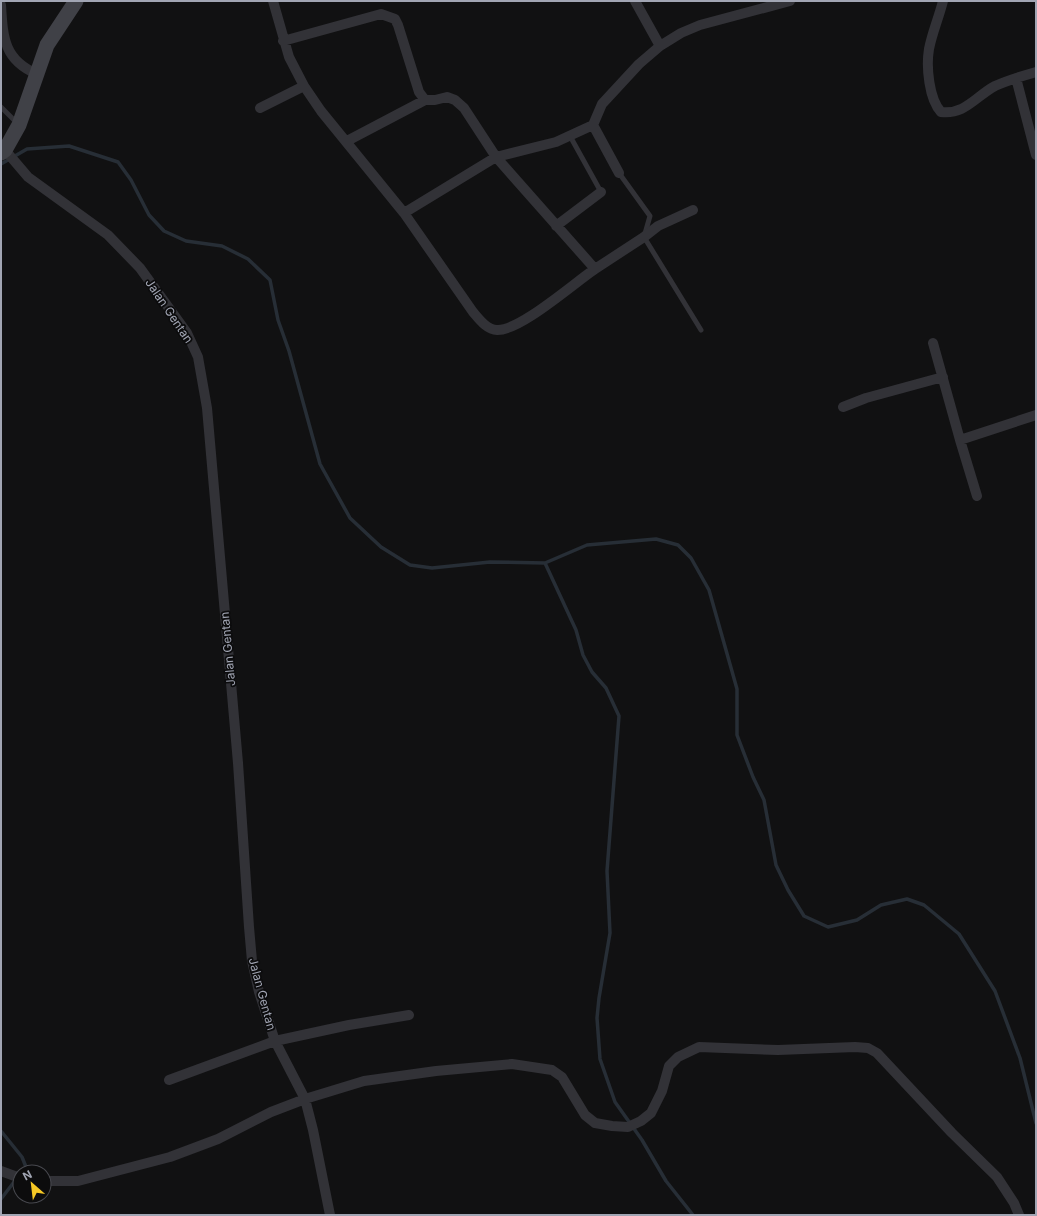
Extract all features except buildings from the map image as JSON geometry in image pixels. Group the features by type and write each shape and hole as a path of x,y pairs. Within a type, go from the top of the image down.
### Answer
{"main road":[{"path":"5,153 19,126 47,45 76,1"}],"street":[{"path":"273,1 283,41 289,57 304,86 321,110 404,213 473,312 491,329 498,330 507,328 530,317 595,269 658,226 693,210"},
{"path":"635,1 660,46"},
{"path":"404,213 496,157 556,142 593,125 602,104 639,64 660,46 681,33 700,25 790,1"},
{"path":"943,1 929,48 928,61 933,100 936,107 941,112 950,113 959,110 968,106 989,90 1016,78 1036,72"},
{"path":"1,5 5,41 11,55 25,69 37,74"},
{"path":"283,41 381,14 394,19 398,25 419,92 425,100"},
{"path":"1016,78 1036,154"},
{"path":"260,108 304,86"},
{"path":"347,141 425,100 435,100 447,97 455,100 464,108 496,157 595,269"},
{"path":"593,125 619,173"},
{"name":"Jalan Gentan","path":"5,153 28,177 108,235 140,268 187,333 198,357 207,408 238,763 248,927 252,961 259,992 275,1041 305,1099 313,1130 330,1215"},
{"path":"556,226 601,192"},
{"path":"934,343 960,440 977,496"},
{"path":"843,407 866,398 943,377"},
{"path":"960,440 1036,415"},
{"path":"169,1080 275,1041 349,1025 409,1015"},
{"path":"52,1181 78,1181 170,1156 218,1139 271,1112 305,1099 364,1080 436,1071 512,1064 552,1070 562,1077 584,1116 595,1122 612,1126 628,1127 641,1121 651,1113 662,1090 669,1066 678,1057 699,1047 778,1050 855,1047 868,1048 877,1053 952,1133 997,1177 1014,1203 1019,1215"},
{"path":"1,1170 12,1175"}],"lane":[{"path":"1,108 19,126"},
{"path":"570,136 601,192"},
{"path":"619,173 650,216 644,237 701,330"}],"waterway":[{"path":"1,164 27,149 69,146 118,162 131,180 149,215 164,231 186,241 222,246 248,259 270,280 278,320 289,351 320,464 350,518 381,547 410,565 432,568 490,562 545,563 587,545 656,539 678,545 691,558 709,590 737,689 737,735 753,777 764,800 776,865 788,890 804,916 828,927 857,920 881,905 907,899 924,905 959,934 995,991 1020,1058 1036,1123"},
{"path":"545,563 576,630 583,655 592,672 606,688 619,716 607,871 610,933 597,1018 600,1059 615,1102 642,1140 666,1181 693,1215"},
{"path":"1,1131 22,1157 25,1164"},
{"path":"1,1199 12,1185"}]}
